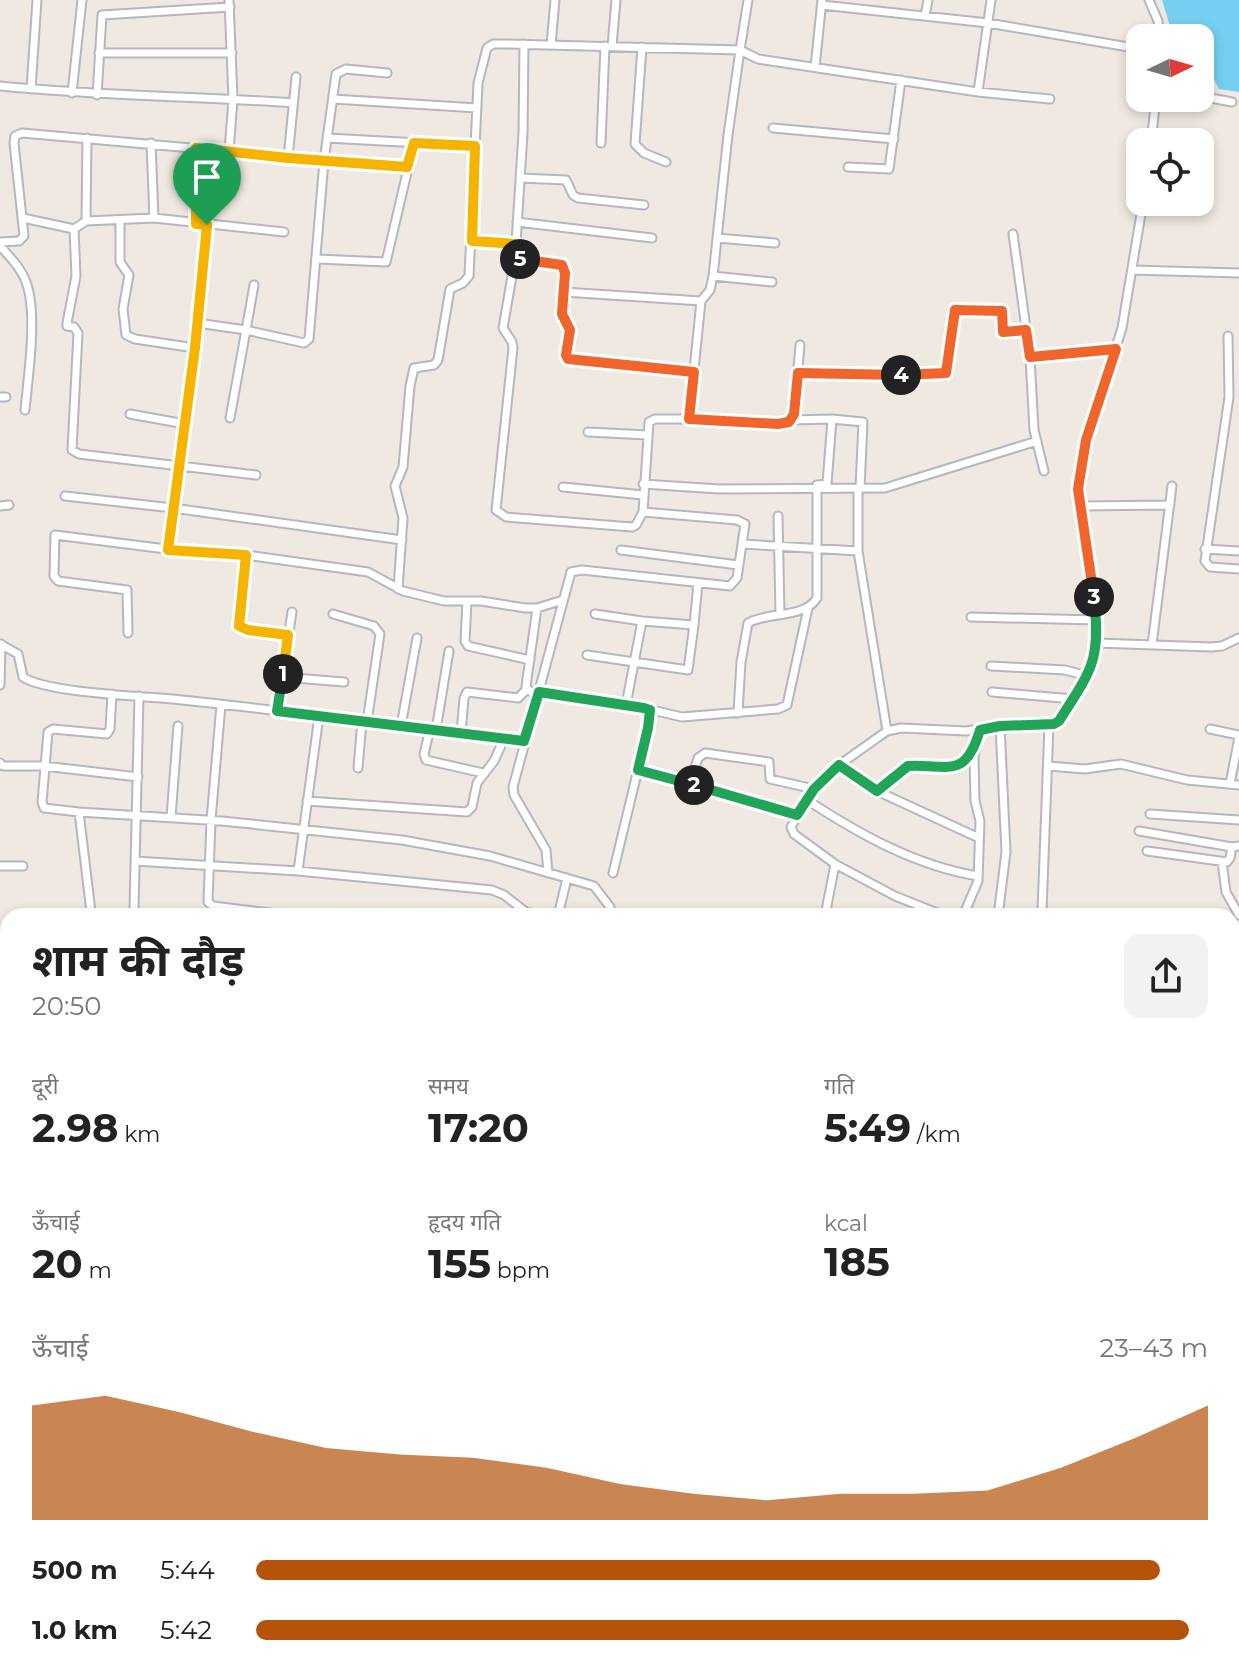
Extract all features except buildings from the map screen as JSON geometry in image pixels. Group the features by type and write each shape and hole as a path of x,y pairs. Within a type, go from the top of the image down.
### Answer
{"street":[{"path":"31,89 37,0"},
{"path":"72,93 82,0"},
{"path":"551,45 555,0"},
{"path":"601,143 608,46 616,0"},
{"path":"689,419 701,301 710,290 713,276 728,135 748,0"},
{"path":"925,16 928,0"},
{"path":"978,92 991,0"},
{"path":"1149,0 1158,24"},
{"path":"815,67 822,3 988,23 1126,47"},
{"path":"97,95 101,20 106,13 230,4 233,99 229,151"},
{"path":"398,589 402,507 395,486 403,467 413,373 414,368 434,365 438,360 450,289 469,276 478,83 487,48 493,44 524,44 740,50 758,59 978,92 1050,99"},
{"path":"524,44 515,259 503,328 513,348 496,510 506,517 632,527 643,512 647,435 652,420 778,424 791,420 832,419 863,422 858,551 887,731"},
{"path":"642,47 635,144 644,153 666,162"},
{"path":"99,53 232,53"},
{"path":"197,323 307,342 324,161 336,74 341,70 387,73"},
{"path":"288,158 296,77"},
{"path":"848,167 889,169 901,80"},
{"path":"0,86 97,95 293,103"},
{"path":"333,99 477,108"},
{"path":"1214,99 1232,102"},
{"path":"773,128 894,139"},
{"path":"25,410 30,359 28,285 0,244 23,240 15,136 22,133 151,143 407,167"},
{"path":"86,221 87,138"},
{"path":"327,138 475,146"},
{"path":"151,143 154,218"},
{"path":"317,259 386,262 414,143"},
{"path":"196,148 196,224"},
{"path":"520,178 566,180 573,195 578,198 644,205"},
{"path":"924,908 902,900 835,864 794,834 791,827 814,789 839,765 887,731 901,728 980,730 1000,726 1049,725 1059,721 1088,676 1097,643 1096,620 1078,489 1086,440 1122,328 1141,216"},
{"path":"23,218 74,229 86,221 154,218 284,232"},
{"path":"120,220 120,262 129,275 123,309 126,335 195,348"},
{"path":"517,222 652,238"},
{"path":"168,550 195,348 207,225"},
{"path":"74,229 76,276 67,323 78,333 72,450 79,454 256,475"},
{"path":"1013,234 1030,357 1031,402 1044,471"},
{"path":"717,238 775,243"},
{"path":"472,241 516,244"},
{"path":"515,259 562,265 565,273 562,314 570,330 568,359 694,372"},
{"path":"1132,270 1239,273"},
{"path":"713,276 772,282"},
{"path":"230,418 254,285"},
{"path":"564,292 701,301"},
{"path":"798,373 942,375 947,372 955,310 1002,311 1003,332 1026,330"},
{"path":"1228,336 1229,397 1205,561 1210,567 1239,569"},
{"path":"791,420 800,345"},
{"path":"1030,357 1116,349"},
{"path":"130,414 185,424"},
{"path":"527,689 691,718 778,709 787,705 808,608 817,598 817,485 827,484 832,419"},
{"path":"588,432 647,435"},
{"path":"643,484 719,489 885,488 1037,441"},
{"path":"1152,645 1172,486"},
{"path":"563,487 643,495"},
{"path":"65,496 402,540"},
{"path":"1081,506 1170,505"},
{"path":"548,873 546,850 513,791 571,572 578,570 730,586 737,578 745,524 737,520 643,512"},
{"path":"778,516 780,614"},
{"path":"128,633 127,590 58,581 54,576 53,538 58,534 168,550 246,555 368,572 398,589 444,601 537,608 563,600"},
{"path":"742,544 858,551"},
{"path":"1205,549 1239,551"},
{"path":"621,550 738,565"},
{"path":"246,555 239,626 288,635"},
{"path":"587,655 689,669 698,583"},
{"path":"467,601 465,641 468,646 530,660"},
{"path":"461,733 467,692 518,698 527,689 537,608"},
{"path":"738,713 745,628 756,619 808,608"},
{"path":"277,711 292,612"},
{"path":"333,614 374,626 380,634 358,768"},
{"path":"595,614 694,625"},
{"path":"971,617 1096,620"},
{"path":"626,705 642,621"},
{"path":"401,726 417,638"},
{"path":"1097,643 1211,647 1222,646 1239,638"},
{"path":"0,685 0,644 18,654 23,677 27,679 112,694 524,741"},
{"path":"449,651 433,730 424,754 426,760 483,773"},
{"path":"991,666 1065,670 1088,676"},
{"path":"282,677 344,682"},
{"path":"992,692 1073,699"},
{"path":"112,694 109,732 49,730 44,766 44,808 211,820 402,840 475,853 594,886 610,908"},
{"path":"134,908 139,696"},
{"path":"221,705 207,897 210,904 238,908"},
{"path":"613,873 650,710"},
{"path":"298,871 319,716"},
{"path":"1042,908 1049,725"},
{"path":"171,817 178,726"},
{"path":"999,908 1006,852 1000,726"},
{"path":"1210,729 1239,736 1230,784"},
{"path":"967,908 976,890 978,876 974,748 980,730"},
{"path":"307,801 465,813 472,807 477,783 494,761 504,739"},
{"path":"877,791 905,767 956,768 974,748"},
{"path":"690,784 698,758 705,753 769,762 770,779 814,789"},
{"path":"0,763 3,766 44,766 138,777"},
{"path":"1048,766 1085,769 1121,764 1187,780 1239,785"},
{"path":"839,765 877,791 979,838"},
{"path":"638,770 797,815"},
{"path":"807,800 892,849 947,871 978,876"},
{"path":"79,812 91,908"},
{"path":"1150,814 1239,820"},
{"path":"1139,831 1235,846 1227,862 1147,851"},
{"path":"135,861 298,871 492,890 521,908"},
{"path":"1222,862 1226,892 1235,908"},
{"path":"827,908 835,864"},
{"path":"0,866 23,866"},
{"path":"560,908 567,878"}],"water":[{"path":"1162,0 1239,0 1239,92 1219,89 1214,80 1214,24 1169,24"}],"route":[{"path":"414,143 475,146 472,241 516,244 515,259 562,265 565,273 561,307 570,330 568,359 694,372 689,419 789,422 794,414 798,373 942,375 947,372 955,310 1002,311 1003,332 1026,330 1030,357 1116,349 1086,440 1078,489 1091,570 1097,643 1088,676 1054,724 980,730 974,748 958,766 908,766 877,791 839,765 814,789 797,815 638,770 650,710 644,708 539,692 524,741 277,711 288,635 239,626 246,555 168,550 195,348 207,225 196,224 196,148 407,167 414,143"}]}
